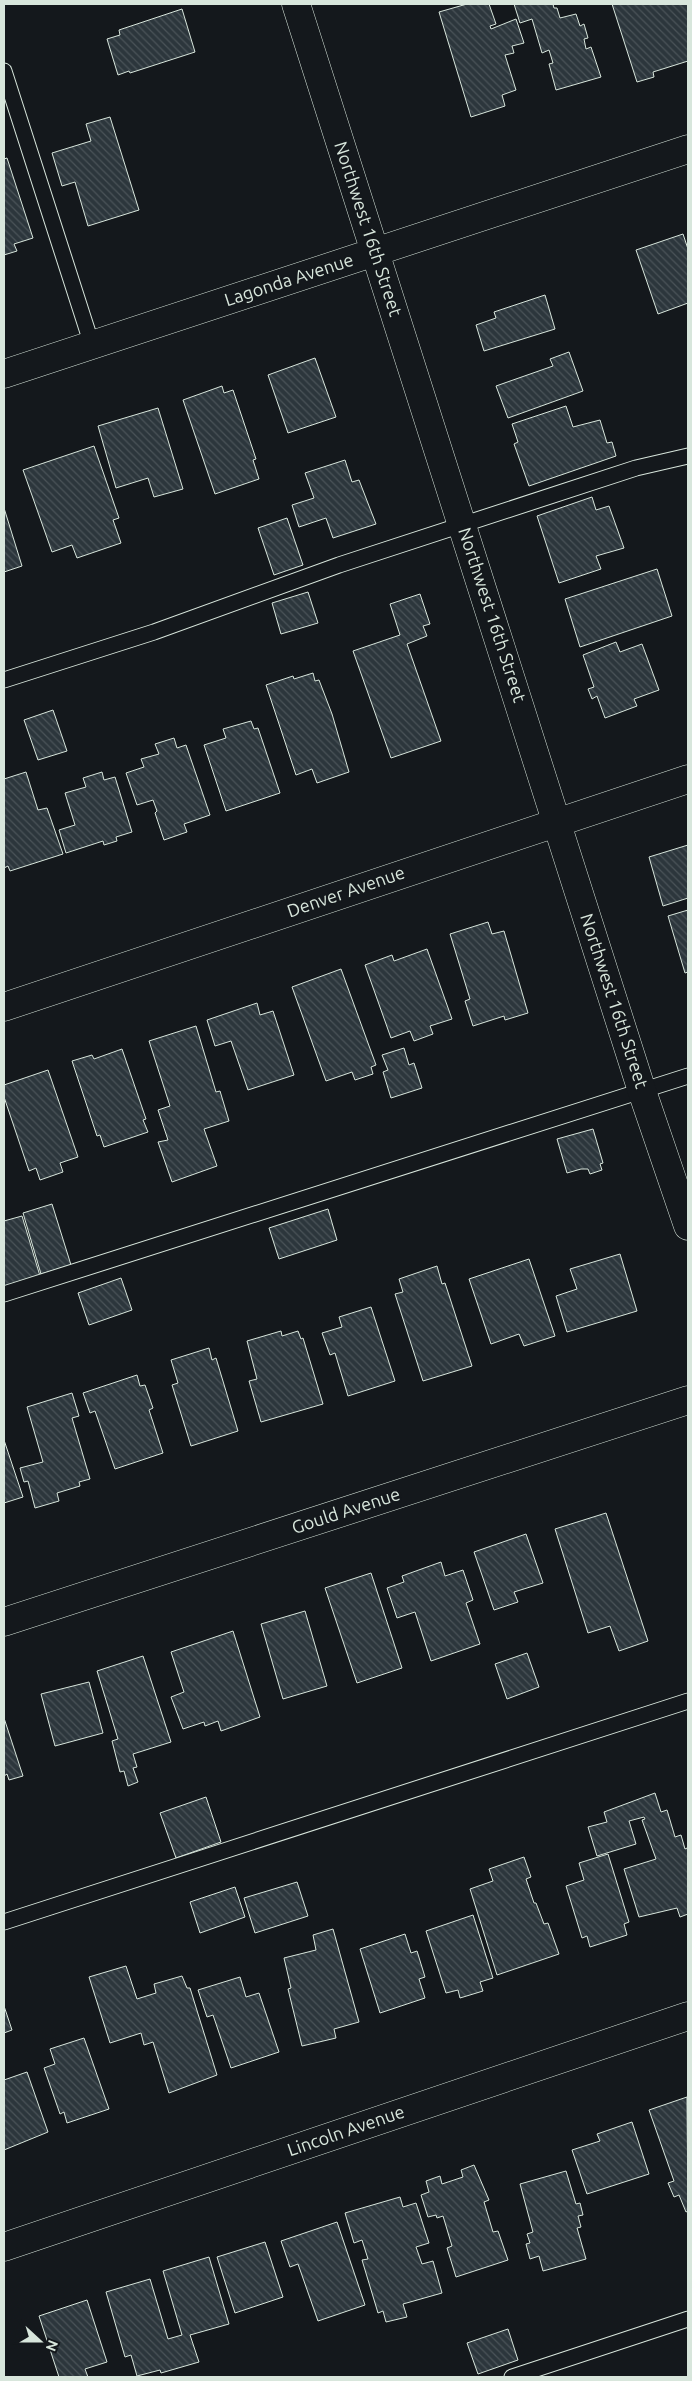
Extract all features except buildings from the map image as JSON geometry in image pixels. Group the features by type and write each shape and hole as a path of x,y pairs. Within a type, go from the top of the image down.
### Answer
{"street":[{"name":"Northwest 16th Street","path":"296,4 642,1091 688,1226"},
{"name":"Lagonda Avenue","path":"4,374 688,149"},
{"name":"Denver Avenue","path":"4,1007 688,778"},
{"name":"Gould Avenue","path":"4,1622 688,1400"},
{"name":"Lincoln Avenue","path":"4,2247 688,2016"}],"lane":[{"path":"4,71 92,345"},
{"path":"4,680 154,632 339,565 636,468 688,456"},
{"path":"4,1294 688,1076"},
{"path":"4,1922 688,1701"},
{"path":"512,2377 688,2319"}]}
